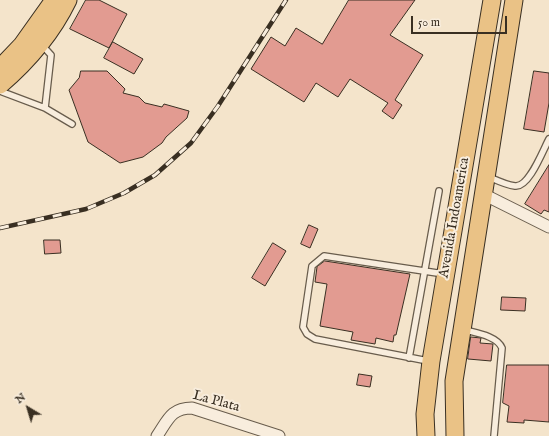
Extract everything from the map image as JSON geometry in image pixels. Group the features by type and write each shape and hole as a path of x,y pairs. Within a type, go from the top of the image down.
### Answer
{"main road":[{"path":"0,68 22,45 54,0"},
{"path":"0,85 40,43 57,22 68,0"},
{"name":"Avenida Indoamerica","path":"426,436 425,414 431,361 492,0"},
{"name":"Avenida Indoamerica","path":"455,436 454,380 514,0"}],"street":[{"path":"483,194 549,227"},
{"name":"La Plata","path":"157,436 174,411 182,408 192,408 278,436"}],"lane":[{"path":"40,43 51,55 45,108"},
{"path":"0,91 45,108 72,124"},
{"path":"486,176 516,187 522,185 528,180 549,139"},
{"path":"408,358 438,191"},
{"path":"431,361 408,358 315,339 307,334 303,327 312,266 316,261 324,256 446,275"},
{"path":"462,329 493,338 500,343 502,348 494,436"}],"building":[{"path":"86,0 99,0 127,14 109,48 70,29"},
{"path":"349,0 415,0 390,35 423,55 395,100 402,105 393,119 382,111 388,103 350,79 338,97 316,83 304,102 251,69 271,37 285,46 296,28 322,44"},
{"path":"113,42 143,59 134,74 104,58"},
{"path":"81,71 107,71 125,89 123,93 139,97 145,103 162,107 164,104 189,111 187,118 166,137 162,143 143,157 120,163 88,142 69,90 79,78"},
{"path":"534,71 549,73 549,103 544,132 524,129"},
{"path":"549,165 549,212 544,210 541,214 525,204"},
{"path":"309,225 318,229 310,248 301,244"},
{"path":"44,240 60,240 61,253 45,254"},
{"path":"273,243 286,251 265,286 252,278"},
{"path":"325,261 410,274 396,335 394,335 393,342 376,338 375,344 351,340 353,332 320,326 327,284 315,282 317,267"},
{"path":"502,297 526,298 525,311 501,310"},
{"path":"471,337 481,338 480,343 493,344 491,361 468,359"},
{"path":"507,365 549,365 549,422 524,420 524,423 507,422 509,406 503,403"},
{"path":"359,374 372,376 370,387 357,385"}],"railway":[{"path":"0,228 86,209 124,193 155,175 191,143 218,106 286,0"}]}
